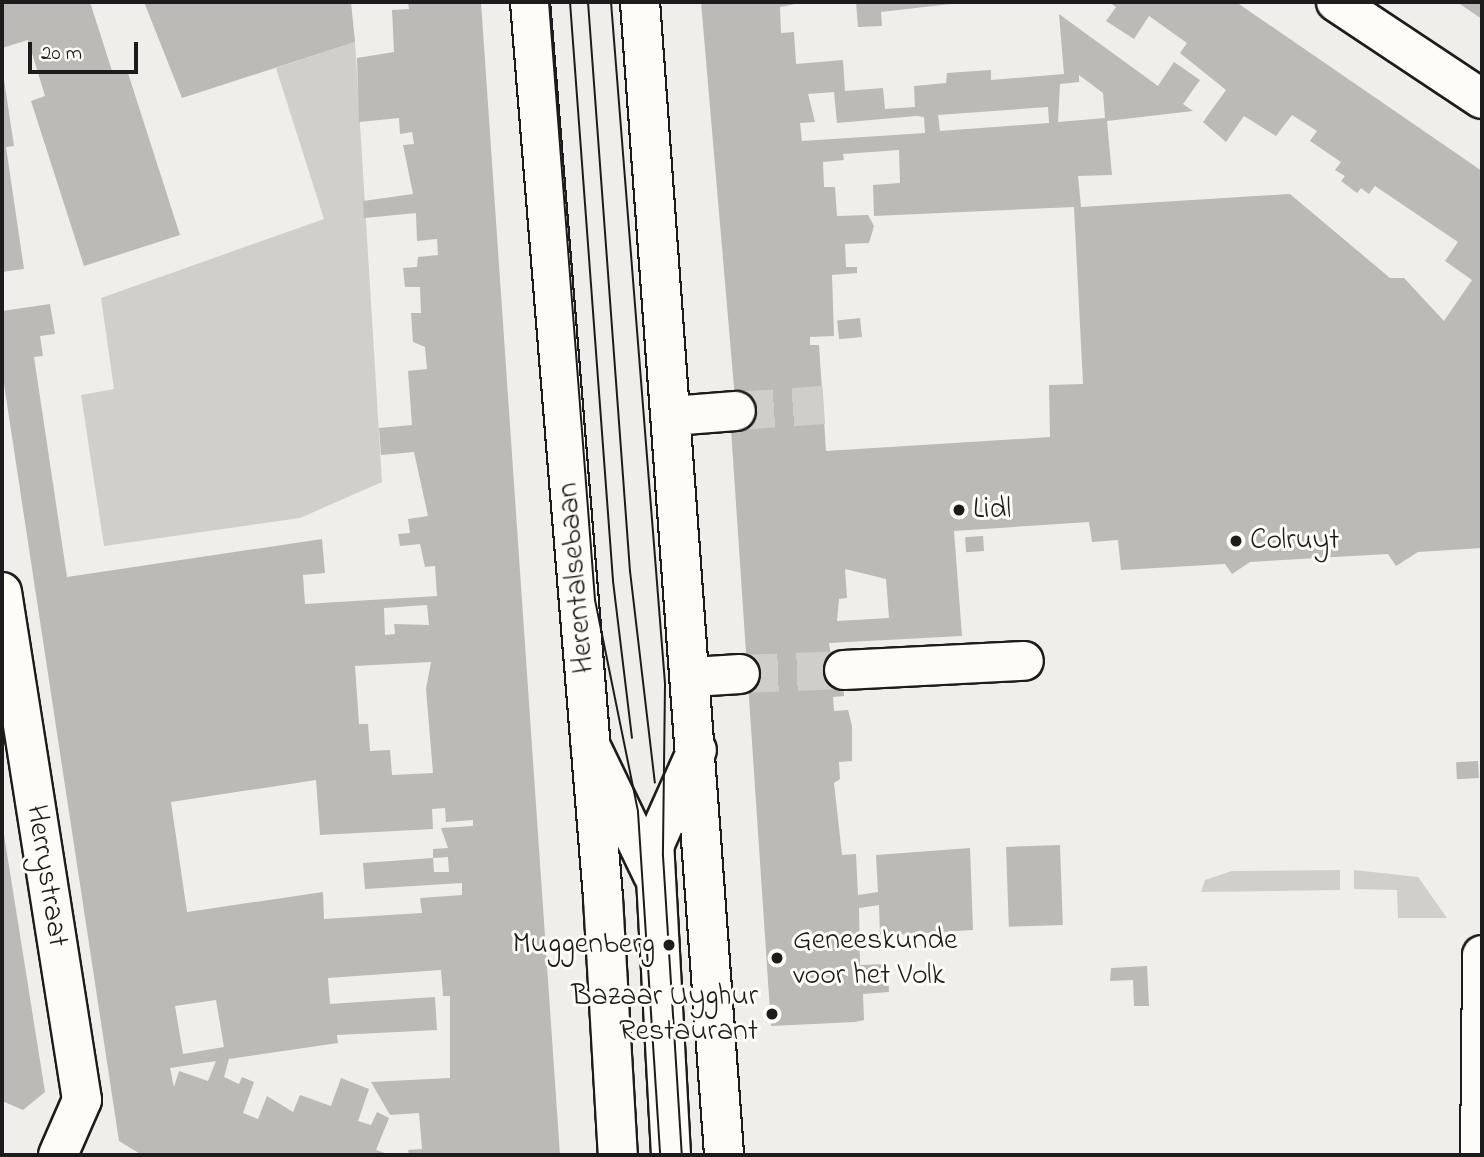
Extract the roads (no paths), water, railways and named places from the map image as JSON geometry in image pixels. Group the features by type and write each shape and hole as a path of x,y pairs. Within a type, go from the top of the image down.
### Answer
{"main road":[{"name":"Herentalsebaan","path":"530,2 591,747 618,1155"},
{"path":"640,2 693,677 724,1155"},
{"path":"1336,2 1482,99"},
{"path":"672,416 736,411"},
{"name":"Herrystraat","path":"2,592 82,1100 58,1155"},
{"path":"844,670 1024,662"},
{"path":"693,677 740,674"},
{"path":"591,747 653,877"},
{"path":"671,1155 653,877 654,846 697,750"},
{"path":"1480,1155 1482,955"}],"tunnel":[{"path":"736,411 824,405"},
{"path":"740,674 844,670"}],"tram line":[{"path":"549,2 595,600 638,812 660,1155"},
{"path":"570,2 613,581 632,738"},
{"path":"588,2 630,571 655,783"},
{"path":"611,2 665,684 663,856 682,1155"}],"place":[{"name":"Lidl","path":"959,510"},
{"name":"Colruyt","path":"1236,541"},
{"name":"Muggenberg","path":"669,945"},
{"name":"Geneeskunde voor het Volk","path":"777,958"},
{"name":"Bazaar Uyghur Restaurant","path":"772,1014"}]}
